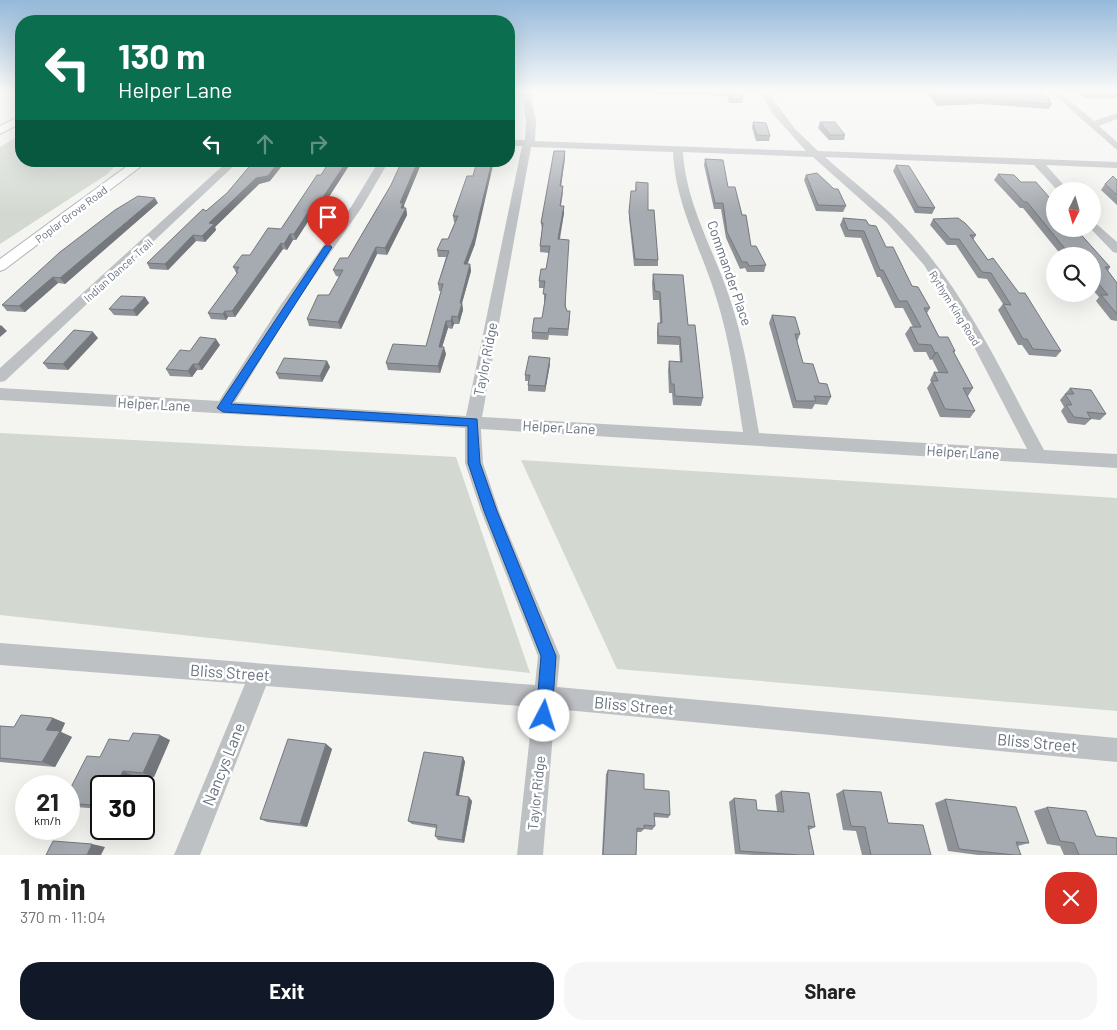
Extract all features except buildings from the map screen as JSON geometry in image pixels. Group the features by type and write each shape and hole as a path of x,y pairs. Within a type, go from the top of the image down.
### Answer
{"main road":[{"name":"Poplar Grove Road","path":"0,266 134,167"}],"street":[{"name":"Taylor Ridge","path":"530,132 473,422 474,463 490,511 549,656 530,855"},
{"name":"Rythym King Road","path":"794,132 815,154 876,204 908,239 942,283 974,336 1039,456"},
{"path":"1100,132 1117,147"},
{"path":"515,143 1117,165"},
{"name":"Commander Place","path":"678,149 681,187 722,294 734,334 752,439"},
{"path":"1037,162 1056,182"},
{"name":"Indian Dancer Trail","path":"0,377 228,167"},
{"path":"223,408 285,309 356,208 380,167"},
{"path":"1101,232 1117,249"},
{"name":"Helper Lane","path":"0,394 1117,461"},
{"name":"Bliss Street","path":"0,654 546,697 1117,750"},
{"name":"Nancys Lane","path":"187,855 260,674"}],"shaded area":[{"path":"15,138 15,167 114,167 106,175 0,244 0,147"},
{"path":"0,433 456,457 530,673 0,615"},
{"path":"521,460 1117,498 1117,711 617,669"}],"route":[{"path":"328,247 285,309 223,408 473,422 474,463 490,511 549,656 544,716"}]}
